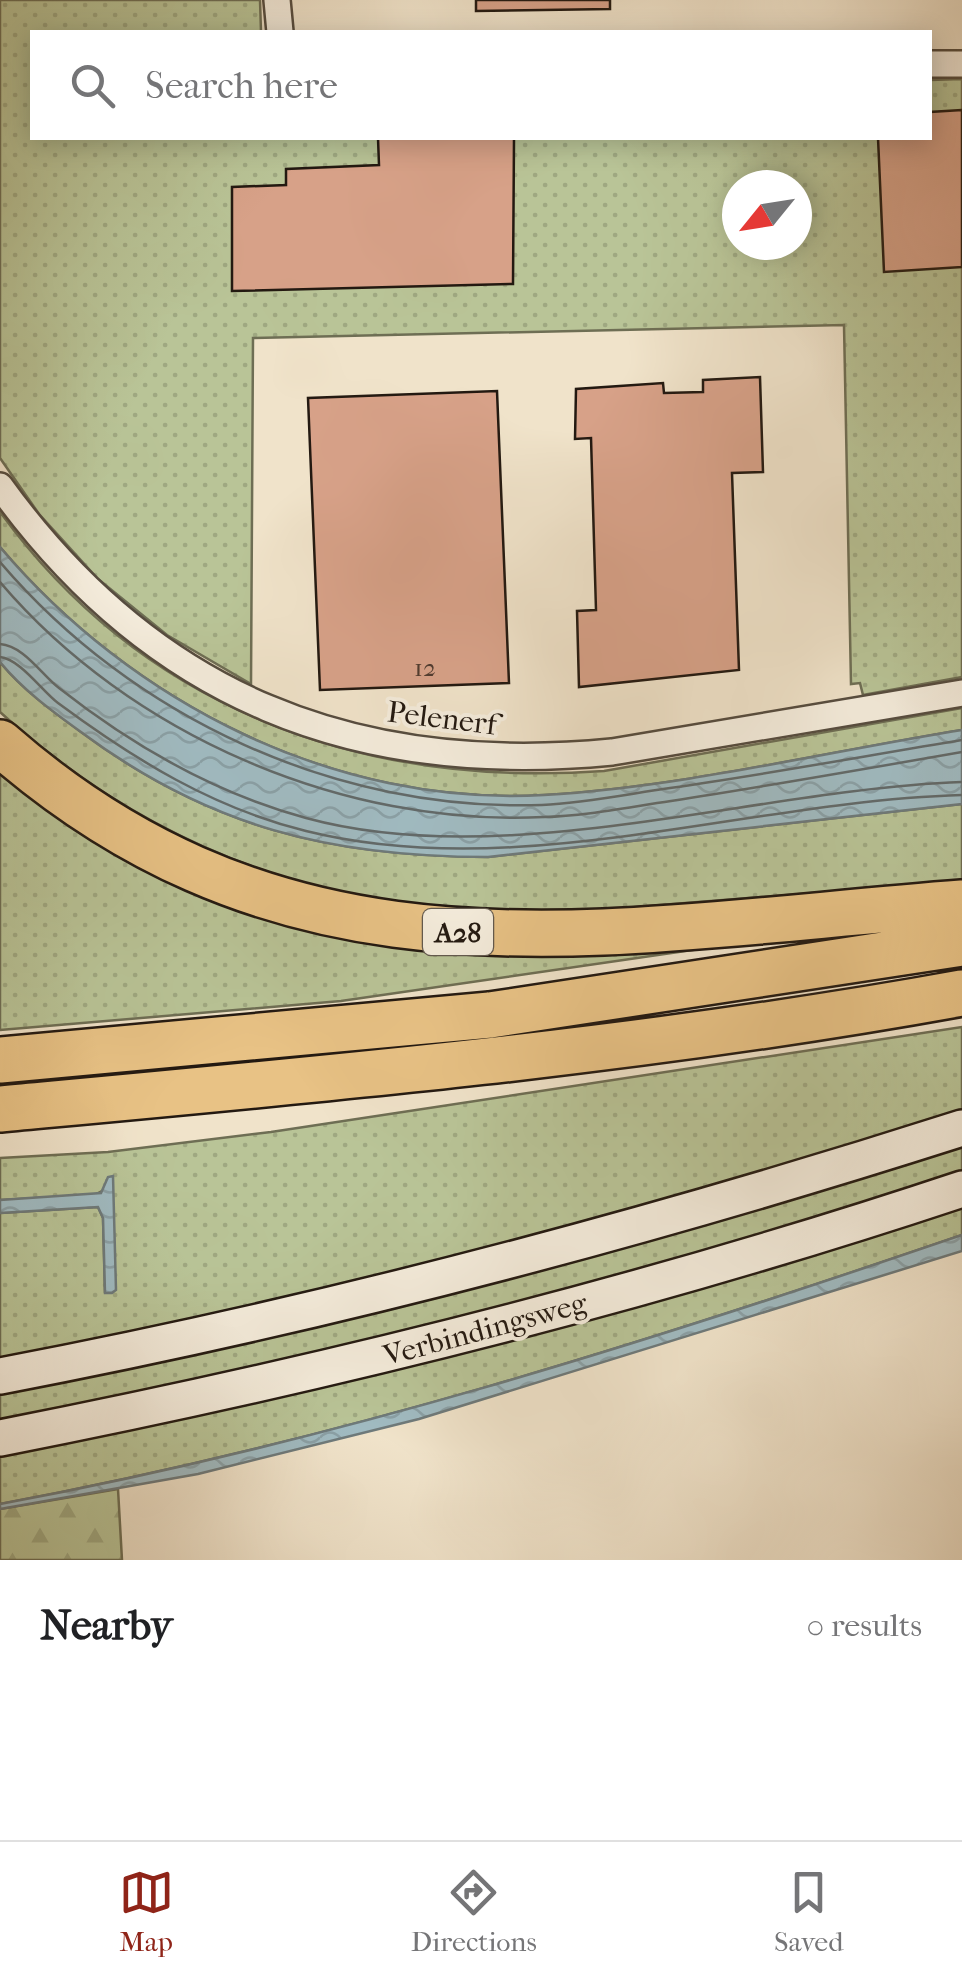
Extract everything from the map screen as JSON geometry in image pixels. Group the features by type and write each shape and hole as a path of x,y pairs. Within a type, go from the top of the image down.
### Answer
{"highway":[{"name":"A28","path":"0,742 84,808 169,858 268,898 376,924 514,934 722,924 962,903"},
{"path":"0,1060 490,1015 962,943"},
{"path":"0,1109 566,1055 788,1024 962,992"}],"main road":[{"name":"Verbindingsweg","path":"0,1376 226,1331 419,1286 744,1196 962,1128"},
{"name":"Verbindingsweg","path":"0,1438 423,1347 720,1266 962,1189"}],"street":[{"path":"277,0 280,30"},
{"path":"932,64 962,64"},
{"name":"Pelenerf","path":"0,486 90,591 159,647 244,698 338,734 387,746 487,759 573,756 962,693"}],"green space":[{"path":"0,0 260,0 261,30 30,30 30,140 932,140 932,80 962,79 962,677 863,695 860,683 851,684 844,325 253,338 251,684 167,635 98,579 39,514 0,458"},
{"path":"0,512 58,581 122,639 192,686 267,722 346,749 429,766 515,773 604,771 962,708 962,730 701,777 596,791 466,794 389,783 315,763 243,734 175,697 111,653 53,603 0,547"},
{"path":"0,662 28,691 70,724 177,792 274,830 324,842 376,851 488,857 962,804 962,881 547,914 471,912 396,904 324,889 254,867 186,838 121,803 59,761 0,712"},
{"path":"0,756 164,868 713,947 341,1001 0,1030"},
{"path":"962,1027 962,1119 738,1190 0,1369 0,1213 98,1207 103,1218 105,1293 107,1179 106,1189 94,1195 0,1200 0,1158 108,1152 271,1132"},
{"path":"962,1138 962,1181 775,1242 0,1431 0,1386"},
{"path":"962,1198 962,1235 725,1314 366,1421 0,1504 0,1447"},
{"path":"118,1489 122,1560 0,1560 0,1509"}],"water":[{"path":"0,547 53,603 111,653 175,697 243,734 315,763 389,783 466,794 596,791 701,777 962,730 962,804 488,857 376,851 274,830 177,792 129,765 49,708 9,672 0,662"},
{"path":"113,1176 116,1290 112,1293 105,1293 103,1218 98,1207 0,1213 0,1200 101,1193 108,1177"},
{"path":"962,1235 962,1251 419,1419 198,1474 0,1509 0,1504 245,1451 486,1387 725,1314"}],"building":[{"path":"476,0 610,0 610,9 476,11"},
{"path":"962,110 962,267 884,272 878,140 932,140 932,112"},
{"path":"378,140 514,140 513,284 232,291 232,187 286,185 286,169 379,165"},
{"path":"760,377 763,472 732,473 739,670 579,687 577,611 596,610 591,438 575,439 576,389 663,383 664,393 703,392 703,380"},
{"path":"497,391 509,683 320,690 308,398"}]}
